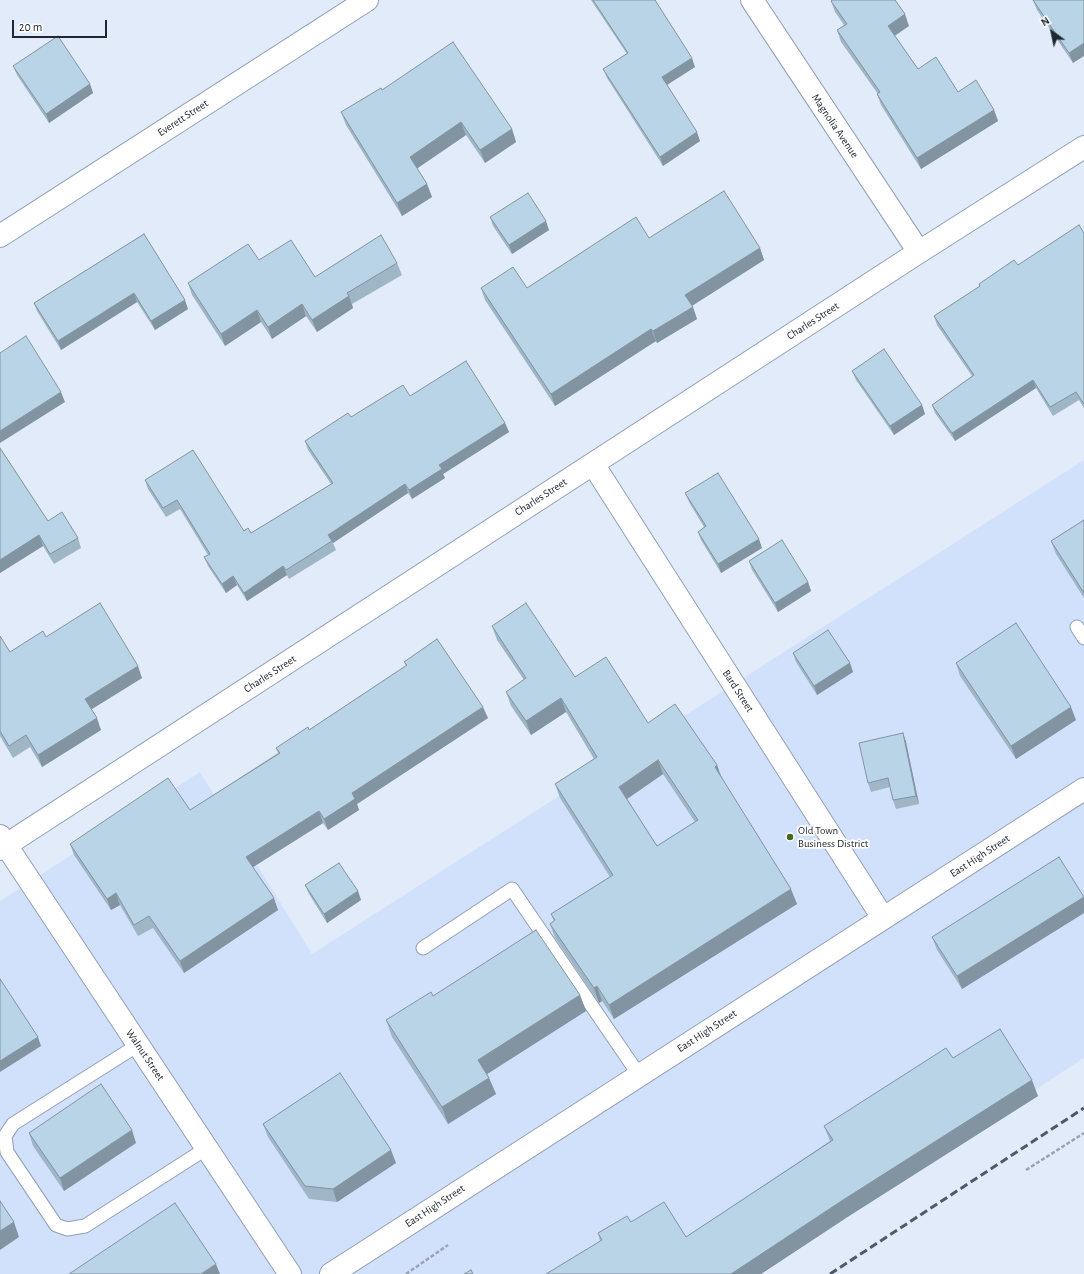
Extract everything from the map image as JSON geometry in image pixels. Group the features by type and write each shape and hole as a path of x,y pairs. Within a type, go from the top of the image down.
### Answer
{"street":[{"name":"Everett Street","path":"0,236 367,0"},
{"name":"Magnolia Avenue","path":"752,0 919,252"},
{"name":"Charles Street","path":"2,843 593,464 919,252 1084,148"},
{"name":"Bard Street","path":"593,464 883,918"},
{"name":"East High Street","path":"331,1274 1084,789"},
{"name":"Walnut Street","path":"2,843 290,1274"}],"lane":[{"path":"1077,627 1084,638"},
{"path":"423,948 512,889 639,1075"},
{"path":"138,1045 13,1124 5,1136 7,1152 56,1225 67,1229 85,1226 207,1148"}],"path":[{"path":"1026,1170 1084,1133"},
{"path":"406,1274 448,1245"}],"shaded area":[{"name":"Old Town Business District","path":"1084,460 1084,1058 752,1274 0,1274 0,901 200,772 312,954"}],"building":[{"path":"593,0 655,0 692,58 662,77 697,132 660,157 603,69 628,53"},
{"path":"895,0 905,14 888,26 918,69 936,57 958,92 976,80 994,110 917,158 877,94 880,92 837,30 847,24 831,1"},
{"path":"1033,0 1084,0 1084,43 1069,53"},
{"path":"58,36 90,84 46,114 13,66"},
{"path":"453,42 512,129 480,150 461,122 410,157 427,184 397,203 341,112 381,88 382,90"},
{"path":"724,191 760,248 685,295 693,307 653,331 651,329 551,394 481,288 513,267 527,288 636,217 649,238"},
{"path":"528,193 546,221 509,245 490,217"},
{"path":"1079,225 1084,233 1084,404 1076,392 1050,407 1033,380 952,433 932,405 974,375 934,316 980,286 979,284 1014,260 1018,265"},
{"path":"144,234 185,300 151,321 134,293 58,341 34,303"},
{"path":"381,235 397,263 347,293 349,296 312,320 302,304 268,327 257,310 221,334 188,283 248,244 259,260 291,240 315,277"},
{"path":"26,336 61,392 0,431 0,353"},
{"path":"884,349 922,405 890,426 852,371"},
{"path":"466,361 505,423 439,465 442,469 409,490 405,484 328,535 332,541 286,570 283,566 244,593 233,576 222,584 204,557 210,554 177,500 163,508 145,480 193,450 244,531 248,528 251,533 333,483 305,441 348,413 351,417 403,385 410,396"},
{"path":"0,448 48,521 62,512 78,538 50,554 39,535 0,560"},
{"path":"718,473 759,539 718,564 698,532 706,526 685,493"},
{"path":"1084,520 1084,593 1051,541"},
{"path":"782,540 808,582 775,603 749,561"},
{"path":"100,603 138,666 85,699 97,718 38,755 26,735 9,746 0,731 0,636 10,652 43,631 46,637"},
{"path":"526,603 575,677 606,657 648,723 675,704 717,765 715,767 791,889 609,1005 597,986 594,988 550,924 555,920 551,914 613,875 555,784 597,757 561,698 526,721 506,692 526,678 492,626","holes":["658,760 698,820 657,846 619,787"]},
{"path":"1016,623 1071,707 1011,746 956,663"},
{"path":"828,630 850,663 814,686 793,653"},
{"path":"437,639 483,707 352,793 355,799 324,819 319,811 246,857 274,898 180,961 149,916 134,925 116,893 107,899 70,844 168,778 190,810 280,753 276,748 308,727 309,730 407,665 404,662"},
{"path":"903,733 916,796 893,800 888,778 868,783 859,743"},
{"path":"1059,857 1084,897 957,976 932,937"},
{"path":"339,863 358,891 324,914 305,885"},
{"path":"536,930 580,995 478,1060 489,1078 442,1107 386,1020 431,992 433,996"},
{"path":"0,979 38,1037 0,1061"},
{"path":"1000,1029 1032,1080 843,1200 731,1274 546,1274 602,1240 598,1233 627,1216 631,1222 664,1202 686,1237 833,1140 824,1126 946,1048 953,1058"},
{"path":"340,1073 391,1150 333,1189 305,1186 263,1124"},
{"path":"101,1084 132,1130 60,1178 29,1133"},
{"path":"0,1201 14,1222 0,1231"},
{"path":"175,1203 216,1264 201,1274 69,1274"},
{"path":"471,1270 473,1274 464,1274"}],"railway":[{"path":"830,1274 1084,1108"}],"place":[{"name":"Old Town Business District","path":"790,837"}]}
